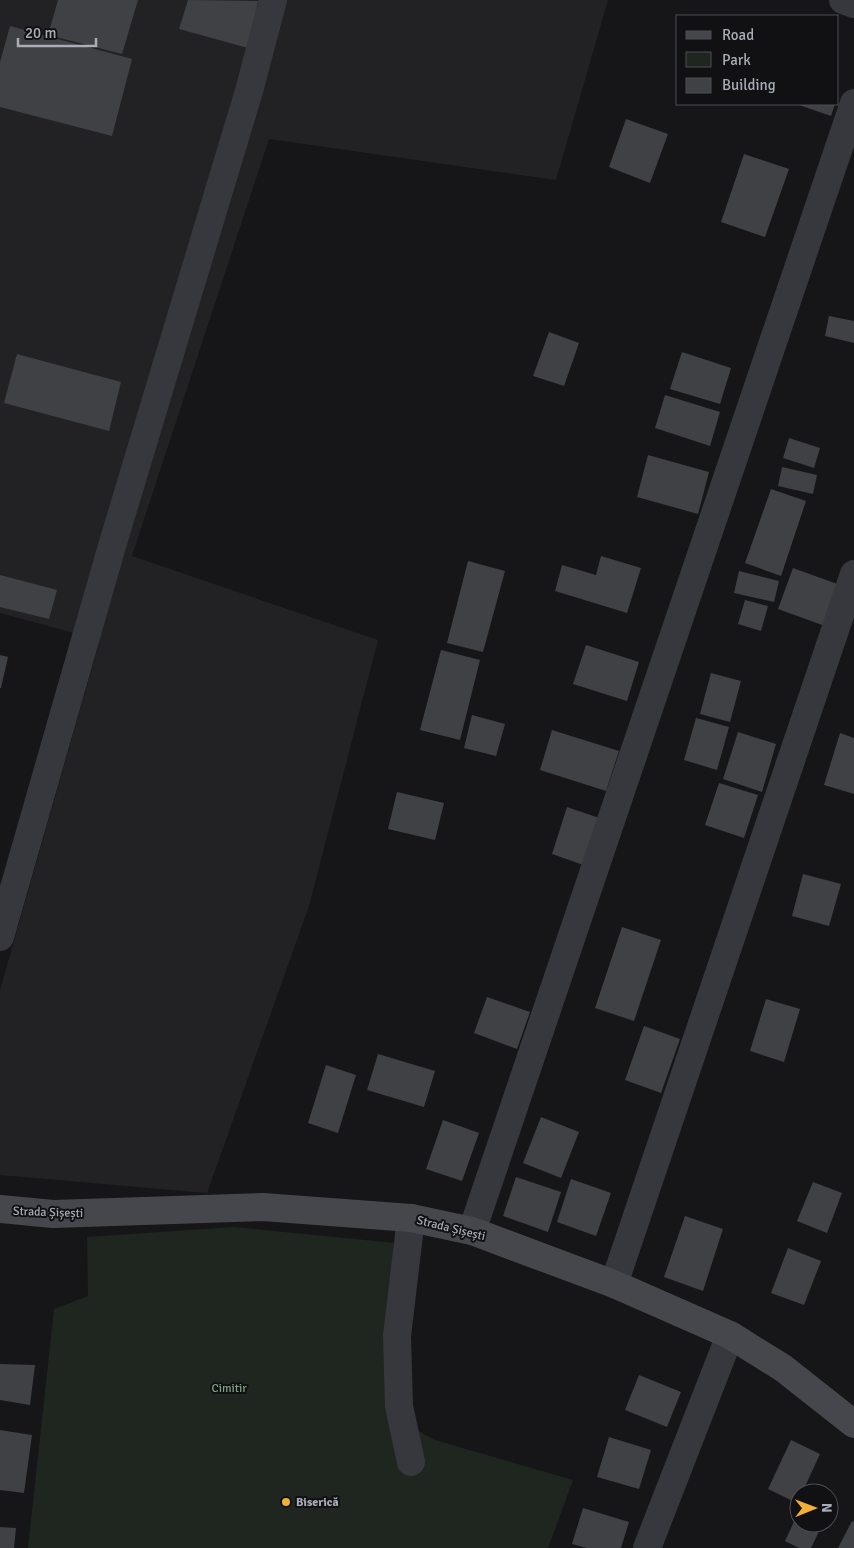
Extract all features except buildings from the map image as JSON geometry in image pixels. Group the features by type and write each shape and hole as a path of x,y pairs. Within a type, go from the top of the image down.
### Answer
{"street":[{"path":"0,937 11,858 112,546 249,90 273,0"},
{"path":"843,0 854,4"},
{"path":"472,1231 854,103"},
{"path":"614,1284 854,574"},
{"name":"Strada Șișești","path":"0,1209 53,1214 263,1206 334,1210 411,1218 472,1231 614,1284 730,1335 783,1368 854,1424"},
{"path":"411,1218 397,1336 399,1406 411,1462"},
{"path":"647,1548 730,1335"}],"shaded area":[{"path":"0,0 608,0 556,180 269,139 132,556 378,640 309,906 207,1193 0,1175 0,990 100,640 0,613"}],"green space":[{"name":"Cimitir","path":"234,1227 395,1243 393,1417 435,1440 573,1480 548,1548 28,1548 54,1309 88,1296 87,1237"}],"place":[{"name":"Biserică","path":"286,1502"}]}
